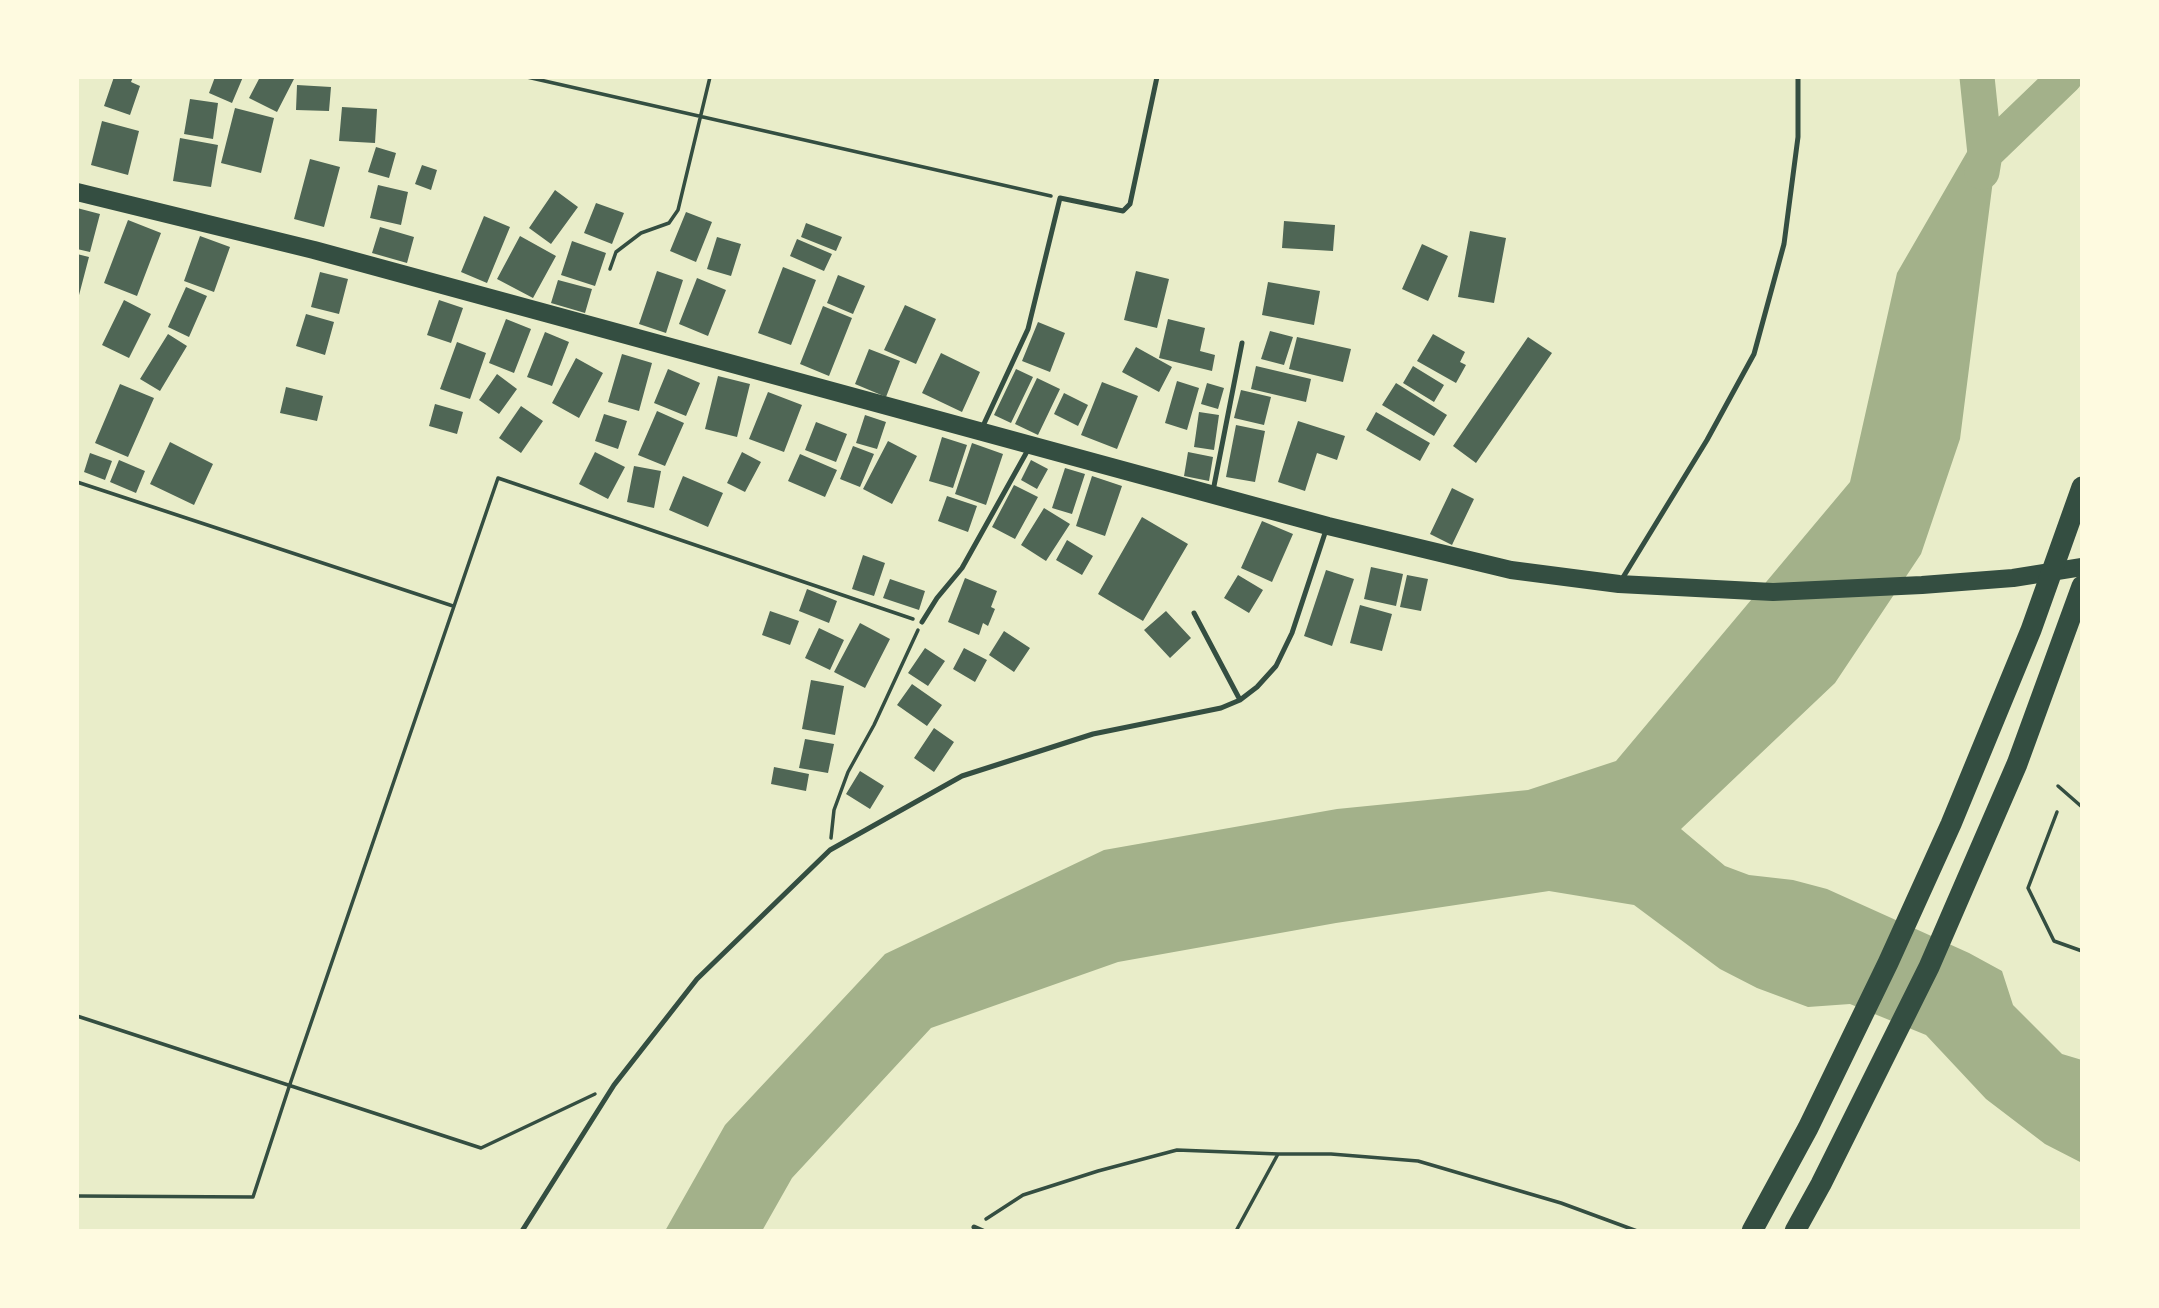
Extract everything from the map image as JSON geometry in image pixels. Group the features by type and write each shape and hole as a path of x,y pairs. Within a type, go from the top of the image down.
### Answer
{"highway":[{"path":"1752,1231 1808,1128 1888,963 1987,738 2031,630 2082,487"},
{"path":"1795,1231 1929,967 2017,764 2082,586"}],"main road":[{"path":"77,192 314,250 1328,526 1511,570 1654,587 1773,592 2013,578 2082,567"}],"lane":[{"path":"979,432 1028,329 1060,198 1123,211 1130,204 1157,77"},
{"path":"1619,584 1707,440 1754,354 1784,244 1798,137 1798,77"},
{"path":"1213,493 1242,343"},
{"path":"922,622 937,598 962,569 1031,446"},
{"path":"522,1231 614,1085 697,979 830,850 962,776 1093,734 1221,708 1240,700 1257,687 1276,666 1292,634 1328,526"},
{"path":"1194,613 1240,700"},
{"path":"974,1227 983,1231"}],"path":[{"path":"527,77 1060,198"},
{"path":"610,269 616,252 641,233 668,223 678,209 710,77"},
{"path":"77,1196 253,1197 498,478 922,622 874,725 848,772 834,810 830,850"},
{"path":"77,482 453,606"},
{"path":"2058,786 2082,807"},
{"path":"2057,812 2028,888 2054,941 2082,951"},
{"path":"77,1016 481,1148 614,1085"},
{"path":"974,1227 1023,1195 1177,1150 1331,1154 1418,1161 1561,1203 1637,1231"},
{"path":"1236,1231 1278,1154"}],"shaded area":[{"path":"1982,126 1998,141 1960,439 1921,554 1835,683 1681,829 1725,866 1749,875 1793,880 1827,889 1969,953 2002,971 2013,1005 2062,1054 2082,1060 2082,1163 2045,1144 1986,1099 1926,1035 1850,1004 1808,1007 1757,988 1720,969 1634,905 1549,891 1336,923 1118,962 931,1028 792,1178 762,1231 665,1231 725,1125 885,954 1104,850 1337,809 1528,790 1616,761 1850,482 1897,273"}],"building":[{"path":"114,77 133,77 131,82 140,86 130,115 104,106"},
{"path":"215,77 243,77 232,103 209,93"},
{"path":"260,77 295,77 277,112 249,98"},
{"path":"297,85 331,87 329,111 296,110"},
{"path":"190,99 218,103 213,139 184,134"},
{"path":"342,107 377,109 375,143 339,141"},
{"path":"235,108 274,118 261,173 221,163"},
{"path":"102,121 139,131 128,175 91,165"},
{"path":"180,138 218,145 211,187 173,181"},
{"path":"376,147 396,153 389,178 368,172"},
{"path":"310,159 340,167 324,227 294,219"},
{"path":"422,165 437,170 431,190 415,184"},
{"path":"378,185 408,192 401,225 370,218"},
{"path":"555,190 578,207 551,244 529,228"},
{"path":"596,203 624,213 612,244 584,233"},
{"path":"77,208 100,214 90,252 77,249"},
{"path":"686,212 712,222 696,262 670,251"},
{"path":"484,216 510,227 487,283 461,272"},
{"path":"128,220 161,233 137,296 104,283"},
{"path":"1284,221 1335,225 1333,251 1282,248"},
{"path":"806,223 842,237 836,251 801,237"},
{"path":"380,227 414,237 407,263 372,253"},
{"path":"1470,231 1506,238 1494,303 1458,297"},
{"path":"200,236 230,247 214,292 184,281"},
{"path":"520,236 556,256 533,298 497,279"},
{"path":"717,237 741,244 731,276 707,269"},
{"path":"797,239 832,254 824,271 790,256"},
{"path":"572,241 606,253 595,286 561,275"},
{"path":"1422,244 1448,256 1428,301 1402,289"},
{"path":"77,254 89,257 78,299 77,299"},
{"path":"783,267 816,280 791,345 758,333"},
{"path":"657,271 683,280 666,333 639,324"},
{"path":"1136,271 1169,279 1157,328 1124,320"},
{"path":"320,272 348,279 339,314 311,307"},
{"path":"838,275 865,286 853,314 827,303"},
{"path":"697,278 726,290 708,336 679,324"},
{"path":"558,280 592,289 585,313 551,303"},
{"path":"1268,282 1320,291 1314,325 1262,315"},
{"path":"186,287 207,296 189,337 168,327"},
{"path":"124,300 151,314 129,358 102,345"},
{"path":"439,300 463,308 451,343 427,335"},
{"path":"905,305 936,319 916,364 884,350"},
{"path":"823,306 852,318 829,376 800,364"},
{"path":"306,314 334,322 325,355 296,346"},
{"path":"506,319 531,329 514,373 489,363"},
{"path":"1168,319 1205,328 1200,351 1215,355 1212,371 1159,358"},
{"path":"1038,322 1065,333 1050,372 1022,361"},
{"path":"1270,331 1293,337 1284,365 1261,359"},
{"path":"545,332 569,342 552,386 527,377"},
{"path":"168,334 187,346 160,391 140,379"},
{"path":"1433,334 1465,352 1460,362 1466,365 1456,383 1417,361"},
{"path":"1297,337 1351,349 1343,382 1289,369"},
{"path":"1528,337 1552,353 1476,463 1453,446"},
{"path":"457,342 486,353 470,399 440,389"},
{"path":"1136,347 1172,367 1159,392 1122,372"},
{"path":"869,349 900,361 886,397 855,384"},
{"path":"941,353 980,372 962,412 922,393"},
{"path":"622,354 652,363 639,411 608,402"},
{"path":"576,358 603,373 579,418 552,403"},
{"path":"1256,366 1311,379 1306,402 1251,389"},
{"path":"1413,366 1444,385 1434,402 1403,383"},
{"path":"668,369 700,383 686,416 654,403"},
{"path":"1016,369 1033,377 1011,423 994,415"},
{"path":"497,374 517,389 499,414 479,400"},
{"path":"718,376 750,384 737,437 705,429"},
{"path":"1037,378 1060,389 1038,435 1015,424"},
{"path":"1177,381 1199,388 1187,430 1165,423"},
{"path":"1102,382 1138,396 1117,449 1081,435"},
{"path":"1207,383 1224,388 1218,409 1201,404"},
{"path":"1396,383 1447,415 1434,436 1382,405"},
{"path":"120,384 154,398 128,457 95,443"},
{"path":"286,387 323,396 317,421 280,413"},
{"path":"1241,390 1271,397 1264,425 1234,418"},
{"path":"768,392 802,405 784,452 749,439"},
{"path":"1064,393 1088,405 1078,426 1054,414"},
{"path":"435,404 463,412 457,434 429,426"},
{"path":"521,406 543,421 521,453 499,438"},
{"path":"657,411 684,423 665,466 638,455"},
{"path":"1199,412 1219,415 1214,450 1194,447"},
{"path":"1376,412 1430,443 1420,461 1366,430"},
{"path":"604,414 627,421 618,449 595,441"},
{"path":"865,415 886,422 877,449 856,443"},
{"path":"1298,421 1345,436 1337,460 1317,453 1305,491 1278,482"},
{"path":"816,422 847,434 836,462 805,450"},
{"path":"1236,425 1265,431 1255,482 1226,477"},
{"path":"942,437 967,445 953,488 929,481"},
{"path":"888,441 917,456 892,504 863,489"},
{"path":"170,442 213,464 194,505 150,484"},
{"path":"972,443 1003,454 986,505 955,494"},
{"path":"853,446 874,454 860,487 840,479"},
{"path":"595,452 625,467 608,499 579,484"},
{"path":"742,452 761,462 745,492 727,483"},
{"path":"1188,452 1213,457 1209,481 1184,476"},
{"path":"90,453 112,461 105,480 84,472"},
{"path":"800,454 837,470 825,497 788,481"},
{"path":"119,460 145,471 136,493 110,482"},
{"path":"1031,460 1048,469 1037,489 1021,480"},
{"path":"634,466 661,471 654,508 627,502"},
{"path":"1065,468 1085,474 1072,514 1052,508"},
{"path":"683,476 723,493 708,527 669,510"},
{"path":"1092,476 1122,486 1105,536 1076,526"},
{"path":"1014,485 1038,497 1015,539 992,527"},
{"path":"1452,488 1474,499 1452,545 1430,534"},
{"path":"947,496 977,506 968,532 938,521"},
{"path":"1044,508 1070,524 1046,561 1021,545"},
{"path":"1142,517 1188,544 1143,621 1098,594"},
{"path":"1262,521 1293,534 1272,582 1241,568"},
{"path":"1067,540 1093,556 1082,575 1056,560"},
{"path":"863,555 885,563 874,596 852,589"},
{"path":"1371,567 1403,574 1396,606 1364,599"},
{"path":"1326,570 1354,579 1332,646 1304,636"},
{"path":"1238,575 1263,590 1249,613 1224,598"},
{"path":"1407,575 1428,579 1421,611 1400,607"},
{"path":"965,578 997,591 991,607 995,609 988,626 983,623 979,635 948,622"},
{"path":"890,579 925,591 919,610 883,598"},
{"path":"807,589 837,601 829,623 799,611"},
{"path":"1360,605 1392,614 1382,651 1350,643"},
{"path":"770,611 799,621 790,645 762,635"},
{"path":"1166,611 1191,638 1170,658 1144,630"},
{"path":"860,623 890,639 865,688 834,672"},
{"path":"819,628 844,640 830,670 805,658"},
{"path":"1004,631 1030,648 1014,672 989,655"},
{"path":"925,648 945,661 928,686 908,673"},
{"path":"964,648 987,660 975,682 953,669"},
{"path":"811,680 844,686 835,735 802,729"},
{"path":"912,684 942,705 927,726 897,705"},
{"path":"934,728 954,742 934,772 914,758"},
{"path":"805,739 834,744 828,773 799,768"},
{"path":"774,767 809,774 806,791 771,784"},
{"path":"860,771 884,786 870,809 846,794"}],"waterway":[{"path":"1977,77 1985,154 1982,172"},
{"path":"1985,154 2065,77"}]}
